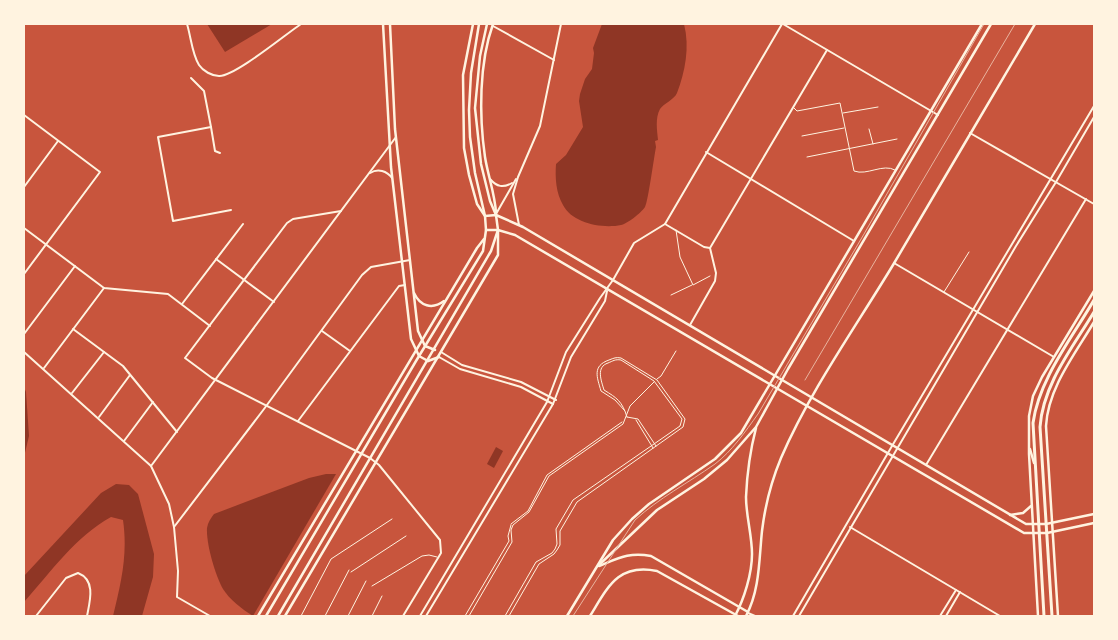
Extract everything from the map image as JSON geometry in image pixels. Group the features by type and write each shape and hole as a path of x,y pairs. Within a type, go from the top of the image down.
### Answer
{"main road":[{"path":"1044,616 1033,423 1035,409 1041,391 1094,300"},
{"path":"1052,616 1040,427 1041,410 1052,382 1094,312"}],"street":[{"path":"188,24 199,66 209,74 220,77 251,60 301,24"},
{"path":"383,24 393,178 412,339 419,356 428,361"},
{"path":"390,24 396,137 418,331 425,346 441,352 462,365 521,382 556,400"},
{"path":"473,24 463,75 464,148 468,175 477,204 485,216"},
{"path":"266,616 483,251 486,230 485,216 476,181 470,137 471,73 479,24"},
{"path":"487,24 480,56 475,108 481,164 490,201 496,215"},
{"path":"519,225 513,196 518,177 540,126 561,24"},
{"path":"420,616 548,402 566,352 600,298 614,280 634,243 665,224 782,24 938,115"},
{"path":"566,616 613,540 632,519 649,504 716,459 741,434 982,24"},
{"path":"597,566 657,510 715,470 756,427 991,24"},
{"path":"746,616 760,563 768,494 781,458 812,397 894,264 1035,24"},
{"path":"285,616 498,255 495,198 489,178 481,122 481,90 493,25 554,60"},
{"path":"690,325 715,281 716,273 710,248 827,50"},
{"path":"192,78 204,91 215,150 220,154"},
{"path":"793,108 797,111 840,103 852,168 856,172 890,167 895,170"},
{"path":"793,616 972,309 1094,106"},
{"path":"842,114 878,107"},
{"path":"24,115 100,172 24,274"},
{"path":"799,616 1094,117"},
{"path":"211,127 158,136 173,221 231,210"},
{"path":"802,136 845,128"},
{"path":"869,129 873,144"},
{"path":"970,133 1094,204"},
{"path":"152,466 396,137"},
{"path":"807,157 897,139"},
{"path":"24,187 58,141"},
{"path":"706,152 854,241"},
{"path":"368,174 375,170 380,170 390,174 393,178"},
{"path":"496,215 518,177"},
{"path":"489,178 496,185 502,186 514,182"},
{"path":"926,466 1086,199"},
{"path":"341,211 290,220 186,358 212,378 356,450 379,465 440,540 441,553 403,616"},
{"path":"485,216 496,215 519,225 1026,524 1046,524 1094,514"},
{"path":"182,304 243,224"},
{"path":"665,224 704,247 710,248"},
{"path":"24,228 104,288 168,294 210,326"},
{"path":"486,230 498,230 515,235 1024,533 1047,533 1094,523"},
{"path":"278,616 490,255 498,230"},
{"path":"676,230 680,258 693,284"},
{"path":"258,616 445,300 485,238"},
{"path":"944,292 969,252"},
{"path":"216,259 274,302"},
{"path":"174,527 267,406 362,275 371,267 410,260"},
{"path":"894,264 1054,356"},
{"path":"24,334 75,266"},
{"path":"671,295 710,276"},
{"path":"298,421 399,286 405,285"},
{"path":"43,369 104,288"},
{"path":"426,616 556,400 571,357 605,301 608,289"},
{"path":"1038,616 1028,416 1033,396 1054,356 1094,290"},
{"path":"414,292 420,303 427,306 434,306 445,300"},
{"path":"1058,616 1051,523 1046,426 1047,411 1057,385 1094,322"},
{"path":"74,329 118,361 177,432"},
{"path":"322,331 350,352"},
{"path":"465,616 509,541 508,536 512,524 528,511 547,474 624,422 630,406 661,376 676,351"},
{"path":"24,352 152,466 169,504 174,527 178,572 177,597 210,616"},
{"path":"71,394 104,352"},
{"path":"428,361 438,357"},
{"path":"438,357 460,369 521,387 553,404"},
{"path":"506,616 536,562 556,550 556,529 573,500 683,428 685,419 655,380 622,358 616,357 602,362 597,370 601,391 615,400 625,411 626,417"},
{"path":"98,418 130,375"},
{"path":"124,440 152,402"},
{"path":"626,417 638,419 654,446"},
{"path":"590,616 612,581 628,572 647,569 657,571 736,616 747,582 752,554 746,498 750,451 756,427"},
{"path":"1029,445 1036,469"},
{"path":"509,616 539,564 554,554 560,545 560,531 577,502 654,446"},
{"path":"1010,515 1023,513 1032,504"},
{"path":"301,616 331,559 392,519"},
{"path":"469,616 512,542 512,524"},
{"path":"846,525 1000,616"},
{"path":"351,572 406,536"},
{"path":"597,566 627,554 651,556 755,616"},
{"path":"372,586 422,556 438,557"},
{"path":"325,616 349,570"},
{"path":"36,616 66,578 71,574 78,573 85,576 90,586 87,616"},
{"path":"348,616 366,581"},
{"path":"940,616 956,590"},
{"path":"946,616 960,592"},
{"path":"372,616 382,596"}],"shaded area":[{"path":"207,24 272,24 225,52"},
{"path":"602,24 684,24 687,42 684,68 677,93 674,98 660,109 657,116 658,140 655,141 656,147 645,207 627,223 613,226 588,223 573,216 563,205 557,190 556,180 556,164 566,155 583,127 579,101 580,94 585,79 592,69 593,48"},
{"path":"24,387 29,436 24,457"},
{"path":"496,447 503,451 494,468 487,464"},
{"path":"336,474 253,616 233,601 220,583 208,542 207,528 210,520 214,514 309,478"},
{"path":"116,484 129,485 138,494 154,554 153,577 142,616 113,616 121,580 125,545 123,520 111,517 86,534 24,602 24,576 101,493"}],"railway":[{"path":"573,616 635,520 721,459 738,441 758,414 984,24"},
{"path":"805,380 1015,24"}]}
